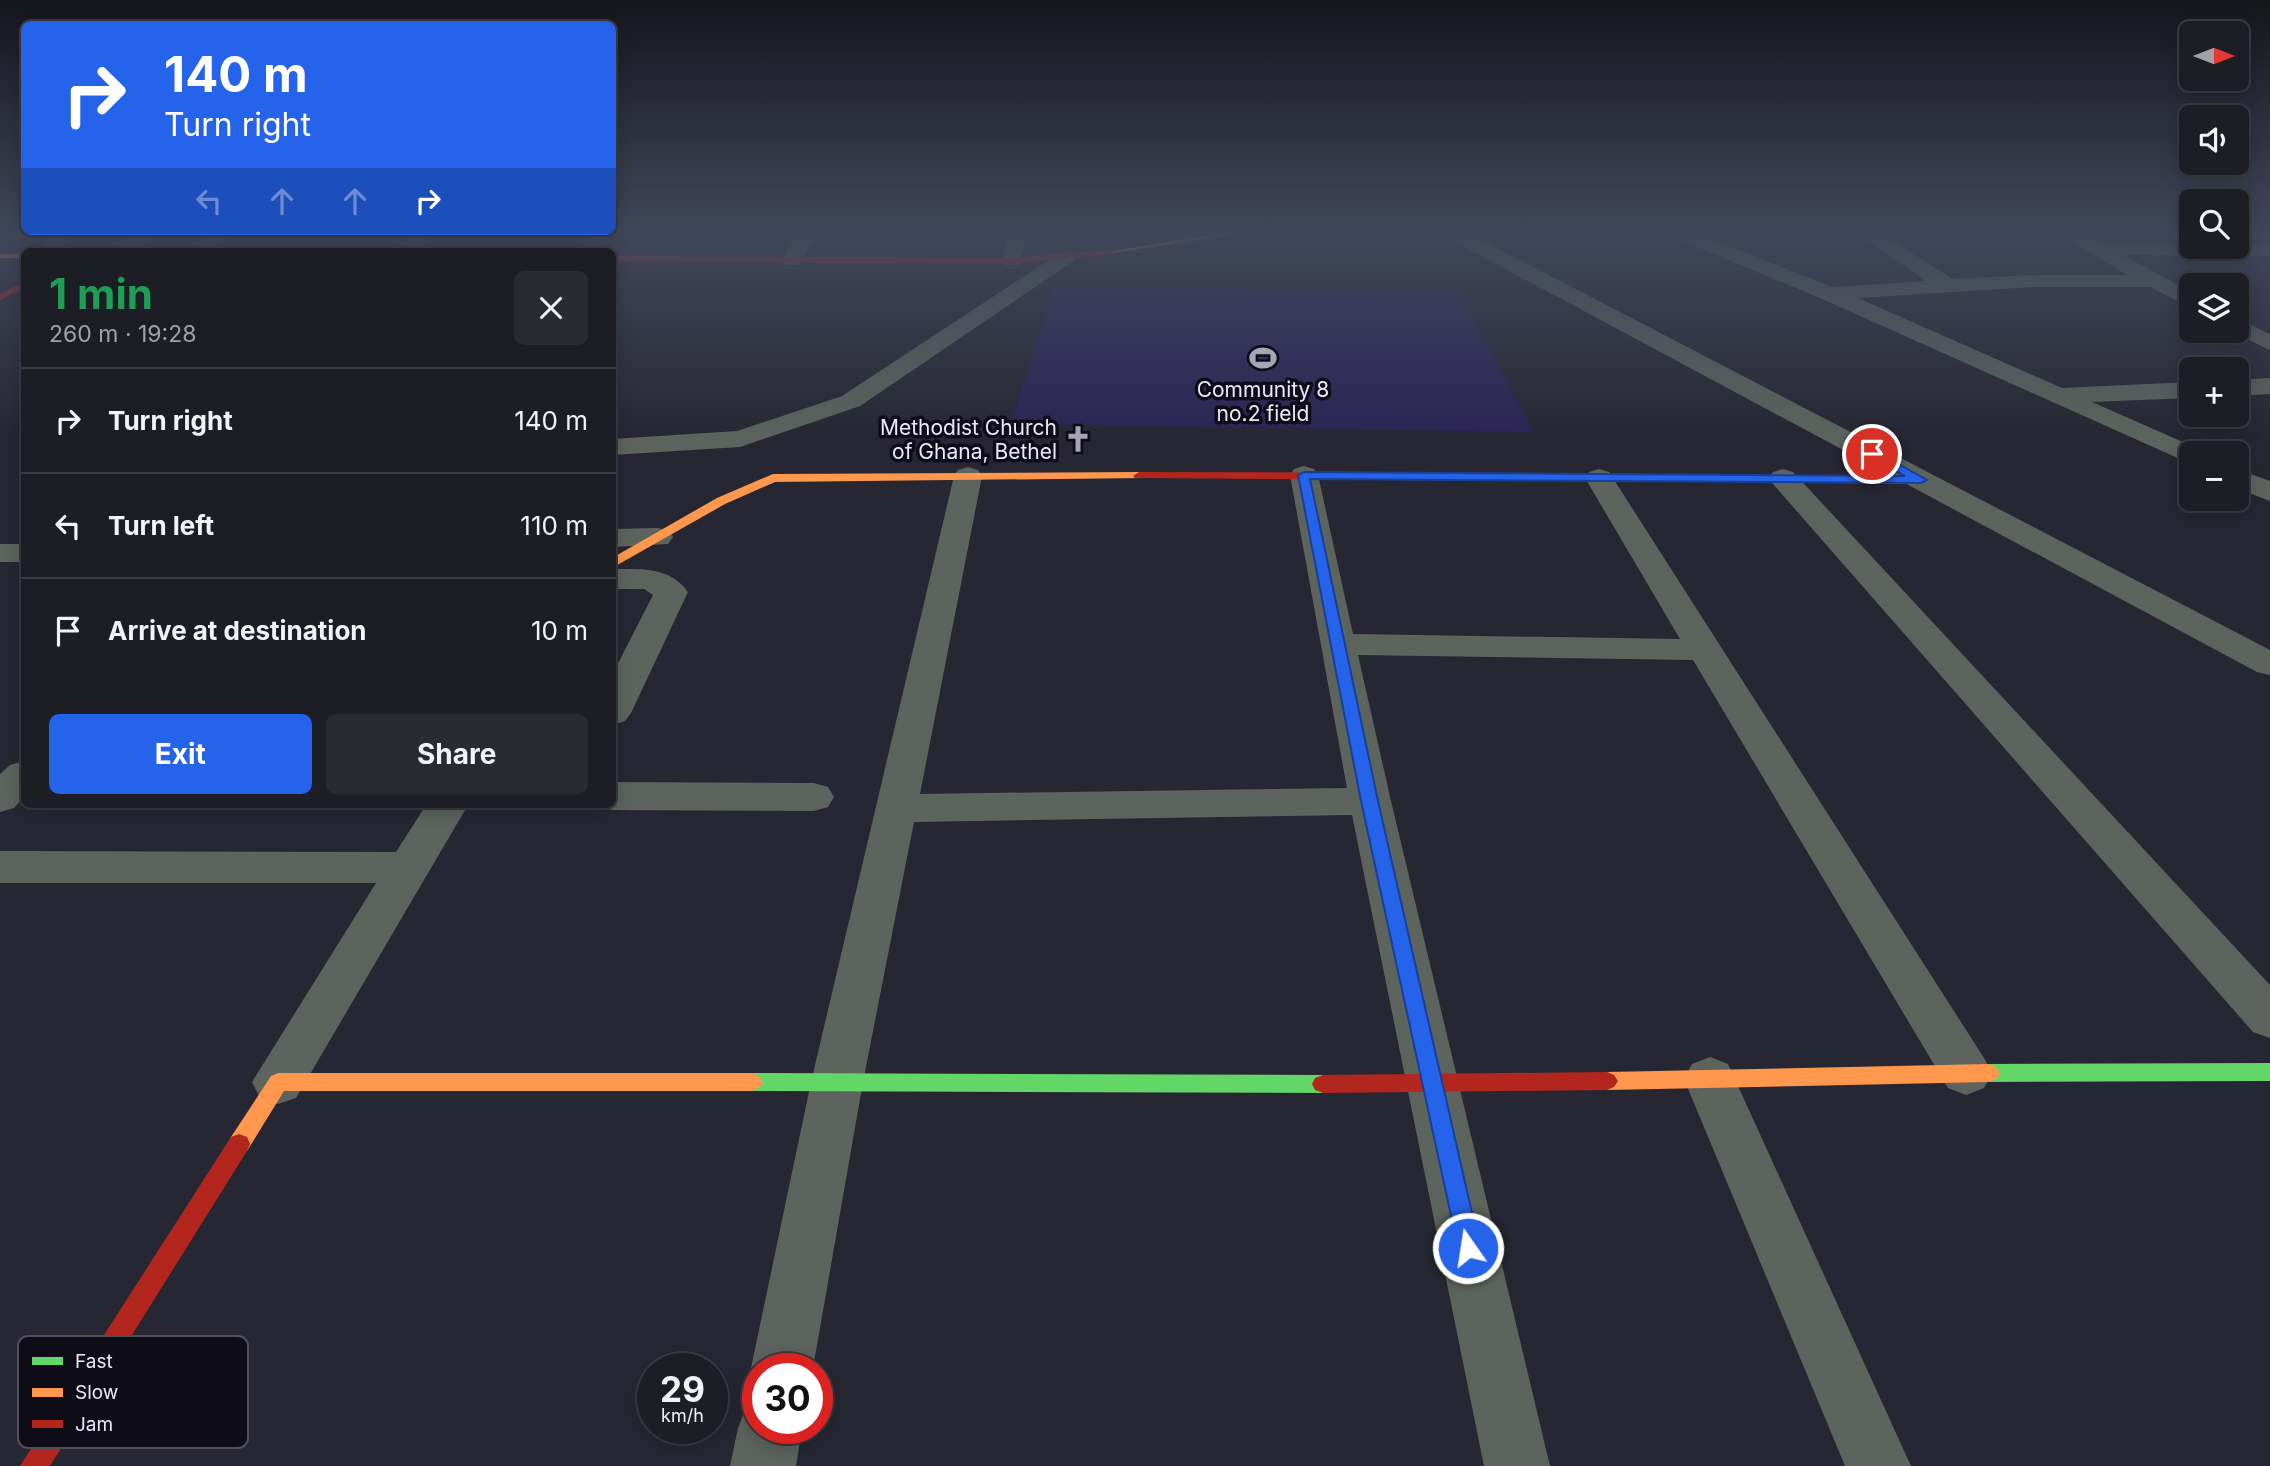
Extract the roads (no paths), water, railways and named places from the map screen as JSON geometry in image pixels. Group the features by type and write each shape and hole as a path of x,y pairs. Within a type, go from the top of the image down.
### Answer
{"street":[{"path":"616,447 740,439 851,401 1000,301"},
{"path":"1582,301 2270,664"},
{"path":"1848,301 2179,451"},
{"path":"2249,332 2270,343"},
{"path":"2249,388 2270,387"},
{"path":"2057,396 2179,391"},
{"path":"616,562 721,501 773,478 1304,475 1921,480"},
{"path":"1304,475 1431,1085 1517,1466"},
{"path":"785,1353 837,1082 968,476"},
{"path":"1599,478 1966,1073"},
{"path":"1783,478 2270,1018"},
{"path":"2249,483 2270,492"},
{"path":"616,538 657,537"},
{"path":"0,553 21,553"},
{"path":"616,579 651,579 671,592 616,705"},
{"path":"1339,645 1705,650"},
{"path":"0,798 21,777"},
{"path":"616,796 814,797"},
{"path":"896,808 1370,801"},
{"path":"117,1336 278,1083 445,808"},
{"path":"0,867 407,868"},
{"path":"278,1083 1431,1085 1966,1073 2270,1072"},
{"path":"1710,1079 1878,1466"},
{"path":"763,1466 767,1444"},
{"path":"34,1466 45,1448"}],"place":[{"name":"Community 8 no.2 field","path":"1263,358"},
{"name":"Methodist Church of Ghana, Bethel","path":"1078,439"}]}
